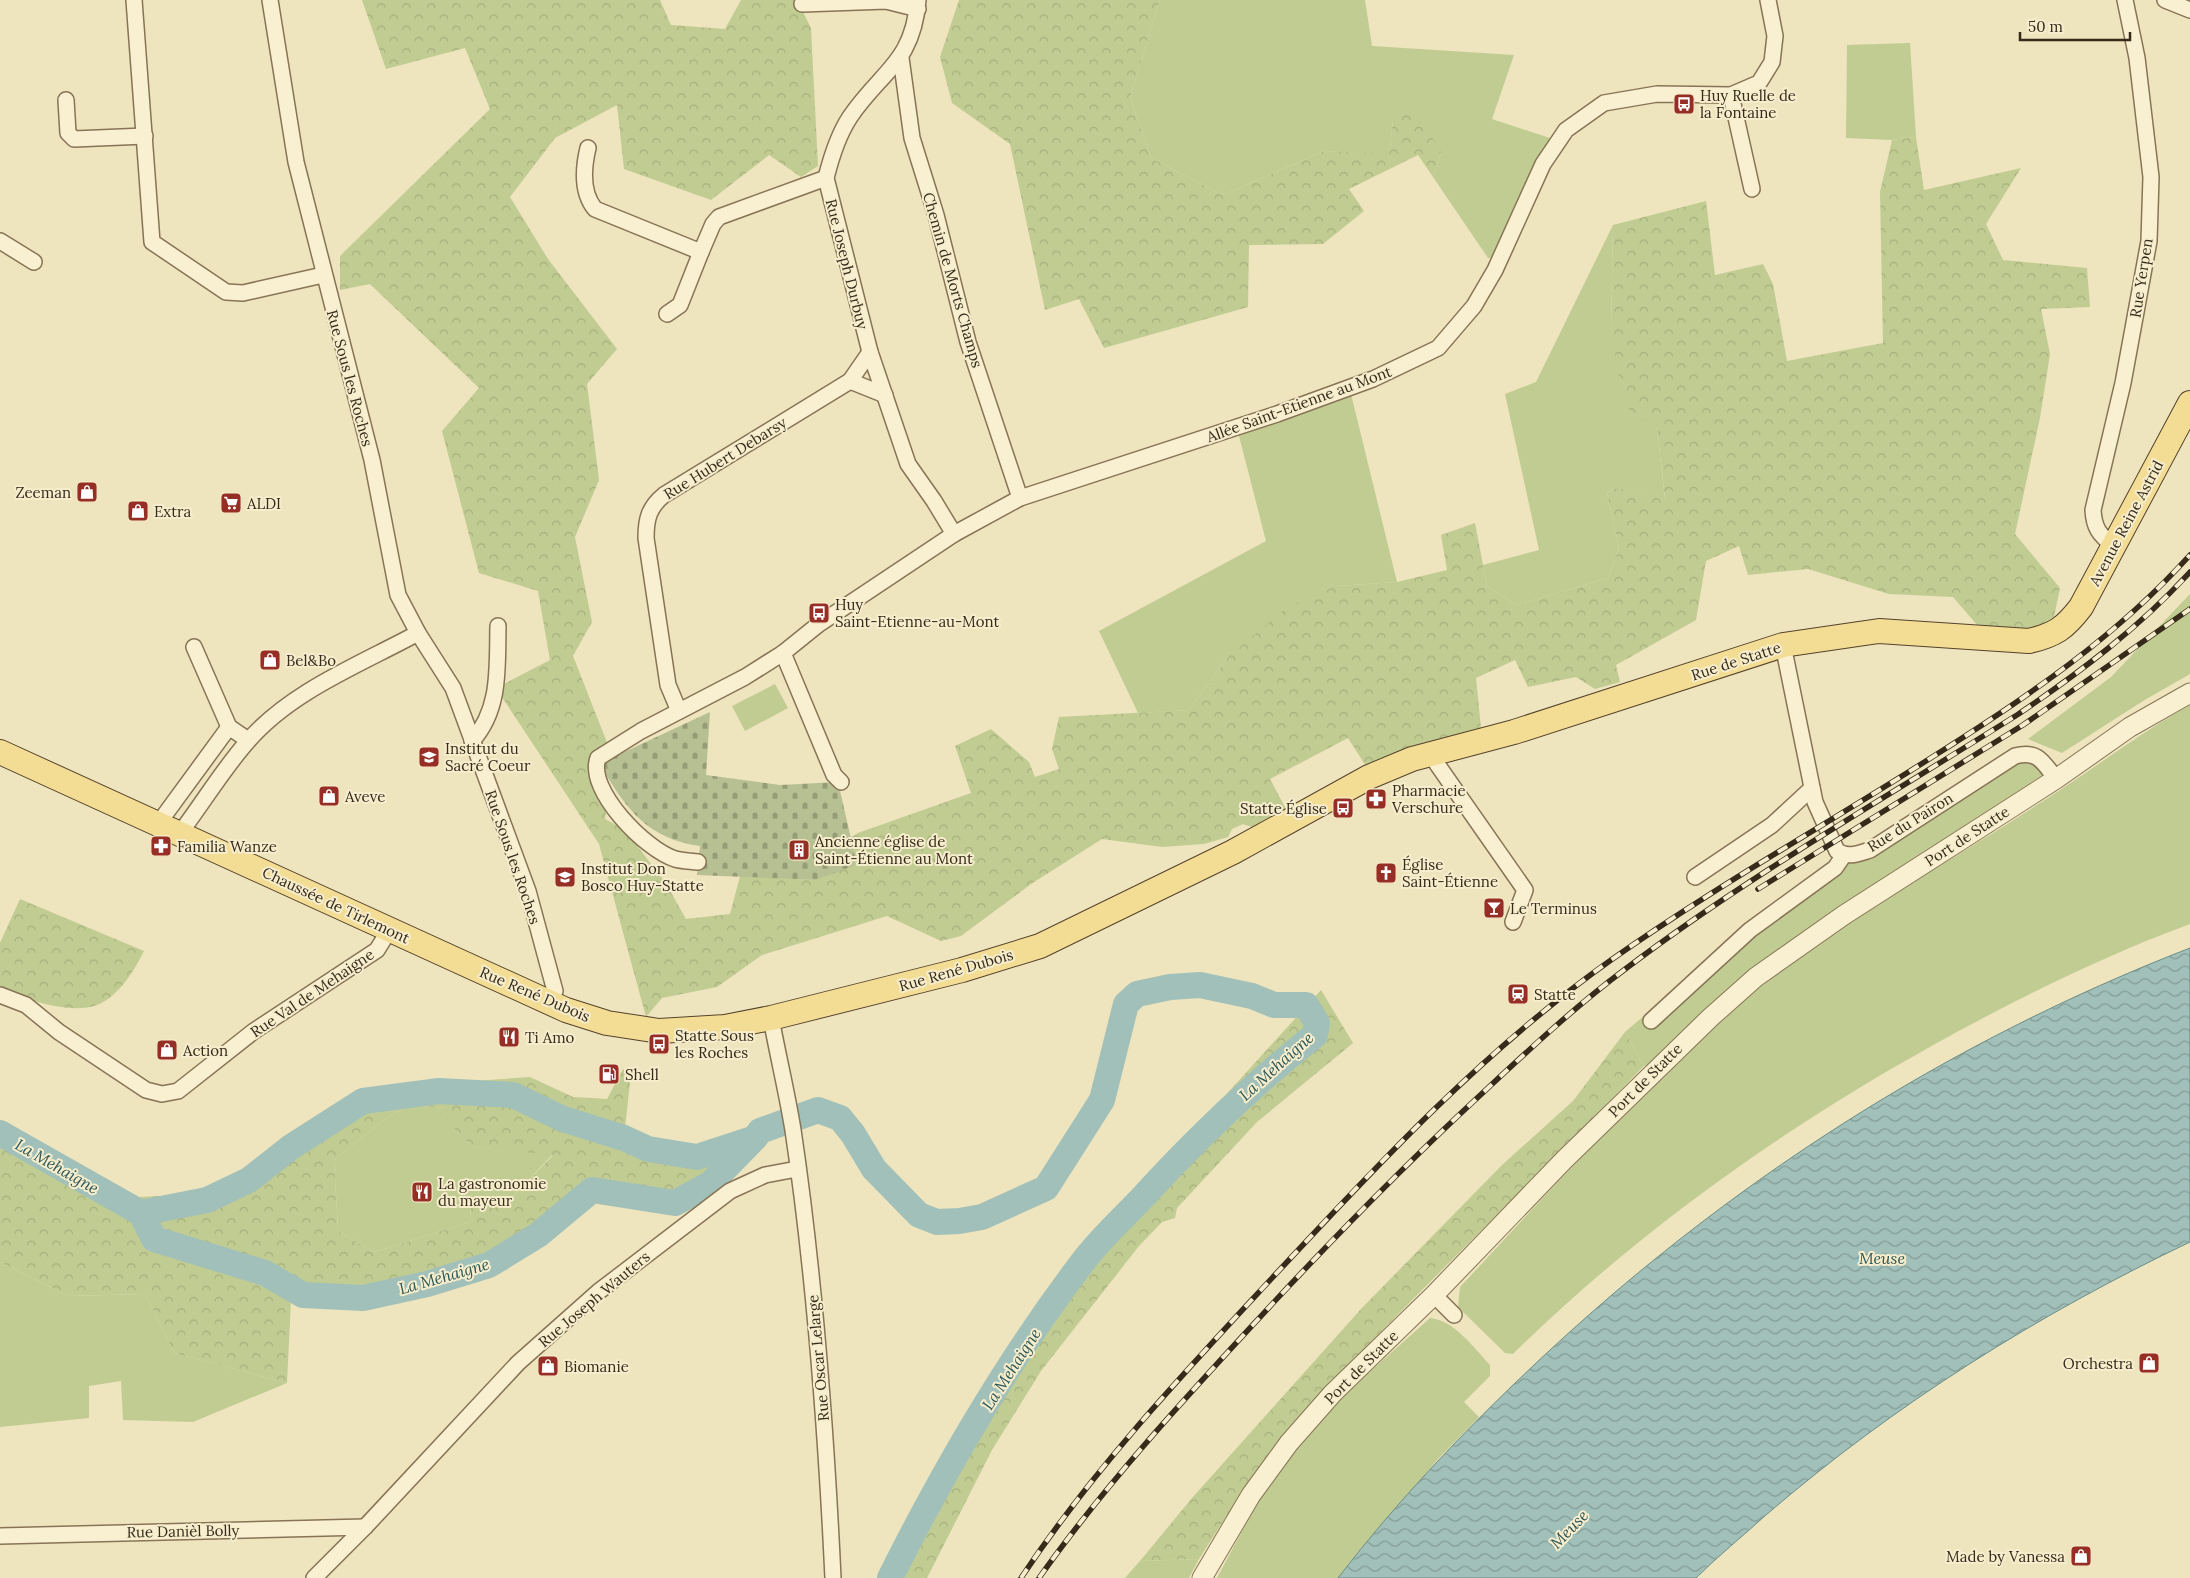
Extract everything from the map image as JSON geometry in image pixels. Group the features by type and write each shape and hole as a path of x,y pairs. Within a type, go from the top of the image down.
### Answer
{"main road":[{"name":"Avenue Reine Astrid","path":"2051,636 2069,623 2081,607 2190,402"},
{"name":"Rue de Statte","path":"1430,754 1514,732 1783,645 1880,631 2029,641 2051,636"},
{"name":"Chaussée de Tirlemont","path":"0,752 454,959"},
{"name":"Rue René Dubois","path":"454,959 549,1003 592,1018 641,1029 691,1031 771,1018 962,970 1040,946 1233,852 1369,776 1430,754"}],"street":[{"path":"134,0 152,242 226,292 243,293 323,275"},
{"name":"Rue Sous les Roches","path":"270,0 296,162 323,275 372,460 398,595 418,633 452,688 528,891 555,991 549,1003"},
{"name":"Allée Saint-Etienne au Mont","path":"698,862 675,859 649,844 625,822 608,798 595,773 596,763 600,756 679,711 745,678 783,653 820,624 954,534 1020,498 1286,411 1373,379 1438,348 1474,306 1483,292 1495,270 1543,164 1566,130 1604,102 1657,94 1731,95 1759,83 1772,62 1775,36 1768,0"},
{"name":"Rue Yerpen","path":"2113,546 2098,533 2094,524 2093,510 2122,383 2149,241 2151,177 2137,58 2126,0"},
{"path":"2165,0 2190,10"},
{"path":"802,4 886,1 918,4"},
{"name":"Rue Joseph Durbuy","path":"918,4 911,40 901,58 850,118 833,152 826,178 870,352 908,464 954,534"},
{"name":"Chemin de Morts Champs","path":"901,58 912,138 936,215 968,342 1020,498"},
{"path":"1731,95 1752,189"},
{"path":"66,100 68,133 74,139 145,136"},
{"path":"588,148 583,169 588,196 596,210 701,252"},
{"path":"667,314 680,305 713,224 719,217 826,178"},
{"path":"0,241 34,262"},
{"name":"Rue Hubert Debarsy","path":"679,711 668,685 646,538 646,520 653,504 664,494 850,381 870,352"},
{"path":"850,381 885,396"},
{"path":"472,741 484,729 492,710 496,688 498,626"},
{"path":"180,833 248,740 280,711 309,692 418,633"},
{"path":"1651,1021 1750,930 1836,868 1844,855 1837,851 1815,802 1783,645"},
{"path":"194,647 229,727 248,740"},
{"path":"783,653 834,775 841,782"},
{"name":"Port de Statte","path":"1202,1578 1251,1495 1289,1443 1333,1393 1434,1295 1661,1063 1756,977 1844,915 2056,779 2130,726 2190,693"},
{"path":"158,824 229,727"},
{"name":"Rue du Pairon","path":"1844,855 1852,856 1870,850 2015,756 2028,752 2041,759 2056,779"},
{"path":"1430,754 1525,890 1513,922"},
{"path":"1695,877 1772,825 1812,788"},
{"name":"Rue Val de Mehaigne","path":"0,995 26,1005 59,1032 146,1090 162,1094 178,1091 254,1031 377,950 390,929"},
{"name":"Rue Oscar Lelarge","path":"771,1018 788,1104 797,1169 825,1434 834,1578"},
{"name":"Rue Joseph Wauters","path":"314,1578 365,1527 518,1363 598,1292 730,1191 765,1175 797,1169"},
{"path":"1434,1295 1454,1315"},
{"name":"Rue Danièl Bolly","path":"0,1536 365,1527"}],"green space":[{"path":"362,0 660,0 671,25 725,29 741,0 797,0 811,28 818,166 801,177 769,155 711,200 624,169 617,105 555,138 510,197 548,259 617,349 587,384 599,480 575,537 592,622 573,656 608,745 600,756 608,798 605,819 625,830 665,882 686,919 730,914 740,876 815,880 855,856 851,837 858,833 971,793 955,746 991,729 1029,762 1035,777 1059,769 1052,749 1059,717 1189,710 1228,657 1287,607 1337,586 1397,582 1447,570 1441,535 1475,523 1487,586 1517,605 1608,578 1619,548 1607,493 1617,488 1665,499 1657,427 1625,407 1611,332 1613,225 1706,201 1715,275 1763,264 1773,284 1787,361 1883,343 1880,192 1892,140 1916,137 1924,190 2021,168 1986,224 2003,260 2087,268 2090,307 2041,309 2050,354 2040,418 2015,534 2060,588 2054,617 2031,630 1978,626 1953,597 1889,594 1808,569 1748,575 1739,546 1706,561 1696,620 1616,665 1620,682 1595,689 1576,677 1528,687 1515,660 1476,678 1481,728 1421,746 1369,771 1348,738 1270,779 1288,813 1258,829 1243,824 1232,829 1228,837 1204,844 1162,847 1102,839 1031,884 961,936 941,941 887,916 762,955 717,987 662,998 646,1017 599,844 496,688 550,660 538,591 479,573 442,431 479,388 370,284 340,290 340,256 490,109 465,48 386,69"},
{"path":"959,0 1160,0 1130,97 1151,158 1223,195 1324,151 1389,154 1393,121 1413,106 1441,152 1433,177 1418,155 1349,189 1364,211 1323,244 1249,245 1248,307 1104,348 1079,299 1045,310 1010,144 952,103 940,57"},
{"path":"1160,0 1365,0 1372,46 1514,55 1492,119 1559,141 1500,259 1488,258 1433,177 1441,152 1393,121 1389,155 1324,151 1223,195 1151,158 1130,97"},
{"path":"1910,43 1916,137 1892,140 1846,138 1847,45"},
{"path":"1613,225 1611,332 1657,427 1665,500 1617,488 1607,493 1619,548 1608,578 1517,605 1487,586 1483,565 1539,550 1505,394 1536,382"},
{"path":"1351,394 1397,582 1337,586 1228,657 1189,710 1138,713 1099,631 1266,541 1238,432"},
{"path":"2190,594 2190,674 2143,701 2062,753 2028,739 2111,677"},
{"path":"775,684 788,708 745,731 732,706"},
{"path":"2190,705 2190,924 2100,961 2012,1003 1955,1033 1837,1102 1779,1139 1668,1219 1614,1262 1513,1354 1505,1353 1458,1307 1460,1287 1632,1105 1704,1035 1742,1002 1813,947 1850,922 2040,803 2152,728"},
{"path":"710,712 706,775 780,785 838,782 855,856 854,866 815,880 697,875 700,846 666,837 640,820 620,796 601,766 605,761"},
{"path":"2028,753 2056,779 1844,915 1661,1063 1644,1066 1625,1032 1646,1014 1651,1020 1852,856"},
{"path":"20,899 144,951 131,975 112,996 97,1005 86,1008 61,1007 34,1001 0,988 0,943"},
{"path":"1321,990 1353,1043 1257,1122 1177,1208 1175,1218 1162,1222 1139,1246 1041,1371 992,1450 927,1578 884,1578 923,1500 1035,1316 1083,1252"},
{"path":"1625,1032 1644,1066 1325,1388 1281,1438 1243,1490 1199,1559 1140,1561 1192,1498 1361,1309 1502,1165 1573,1101"},
{"path":"623,1069 631,1073 624,1138 648,1149 697,1157 755,1138 710,1184 675,1203 592,1190 584,1207 495,1271 355,1304 291,1299 287,1383 174,1353 145,1294 68,1296 0,1262 0,1120 139,1197 203,1194 252,1167 310,1121 352,1097 460,1082 530,1077 573,1097 607,1099","holes":["411,1105 445,1108 448,1122 473,1147 553,1155 505,1205 471,1199 470,1222 374,1252 338,1231 334,1160 388,1117"]},
{"path":"411,1105 445,1108 473,1147 553,1154 505,1205 471,1199 470,1222 374,1252 338,1231 334,1160 388,1117"},
{"path":"0,1262 68,1296 145,1294 174,1353 287,1383 193,1422 123,1420 121,1381 89,1386 89,1418 0,1427"},
{"path":"1430,1318 1439,1320 1455,1329 1490,1365 1490,1376 1464,1402 1479,1417 1438,1459 1338,1578 1217,1578 1266,1488 1290,1455 1349,1392"},
{"path":"1199,1559 1189,1578 1125,1578 1140,1561"}],"water":[{"name":"Meuse","path":"2190,948 2190,1242 2133,1270 2023,1331 1917,1399 1815,1474 1696,1578 1338,1578 1360,1549 1432,1467 1483,1415 1535,1364 1608,1298 1683,1236 1762,1178 1842,1124 1925,1074 2011,1028 2099,986"}],"waterway":[{"name":"La Mehaigne","path":"0,1133 141,1213 207,1200 249,1180 291,1147 363,1101 439,1091 513,1095 563,1119 624,1138 648,1149 697,1157 755,1138 760,1131 818,1110 840,1118 853,1134 874,1169 919,1215 937,1222 959,1221 982,1217 1046,1188 1102,1100 1126,1004 1137,994 1170,987 1200,985 1252,996 1274,1005 1306,1005 1317,1023 1315,1035 1247,1093 1183,1155 1098,1243 1057,1296 980,1414 933,1496 890,1578"},
{"name":"La Mehaigne","path":"141,1213 154,1239 265,1273 303,1295 363,1298 427,1284 489,1265 538,1235 592,1190 675,1203 710,1184 751,1142"}],"railway":[{"path":"1021,1578 1049,1537 1109,1460 1206,1349 1393,1150 1476,1070 1520,1031 1611,960 1691,906 1896,780 2038,687 2071,663 2133,612 2190,555"},
{"path":"1039,1578 1122,1471 1182,1402 1274,1302 1406,1166 1555,1027 1624,970 1719,902 1818,838 2017,715 2063,683 2129,631 2190,572"},
{"path":"1758,889 2023,725 2190,609"}],"place":[{"name":"Huy Ruelle de la Fontaine","path":"1684,104"},
{"name":"Zeeman","path":"87,492"},
{"name":"ALDI","path":"231,503"},
{"name":"Extra","path":"138,511"},
{"name":"Huy Saint-Etienne-au-Mont","path":"819,613"},
{"name":"Bel&Bo","path":"270,660"},
{"name":"Institut du Sacré Coeur","path":"429,757"},
{"name":"Aveve","path":"329,796"},
{"name":"Pharmacie Verschure","path":"1376,799"},
{"name":"Statte Église","path":"1343,808"},
{"name":"Familia Wanze","path":"161,846"},
{"name":"Ancienne église de Saint-Étienne au Mont","path":"799,850"},
{"name":"Église Saint-Étienne","path":"1386,873"},
{"name":"Institut Don Bosco Huy-Statte","path":"565,877"},
{"name":"Le Terminus","path":"1494,908"},
{"name":"Statte","path":"1518,994"},
{"name":"Ti Amo","path":"509,1037"},
{"name":"Statte Sous les Roches","path":"659,1044"},
{"name":"Action","path":"167,1050"},
{"name":"Shell","path":"609,1074"},
{"name":"La gastronomie du mayeur","path":"422,1192"},
{"name":"Orchestra","path":"2149,1363"},
{"name":"Biomanie","path":"548,1366"},
{"name":"Made by Vanessa","path":"2081,1556"}]}
